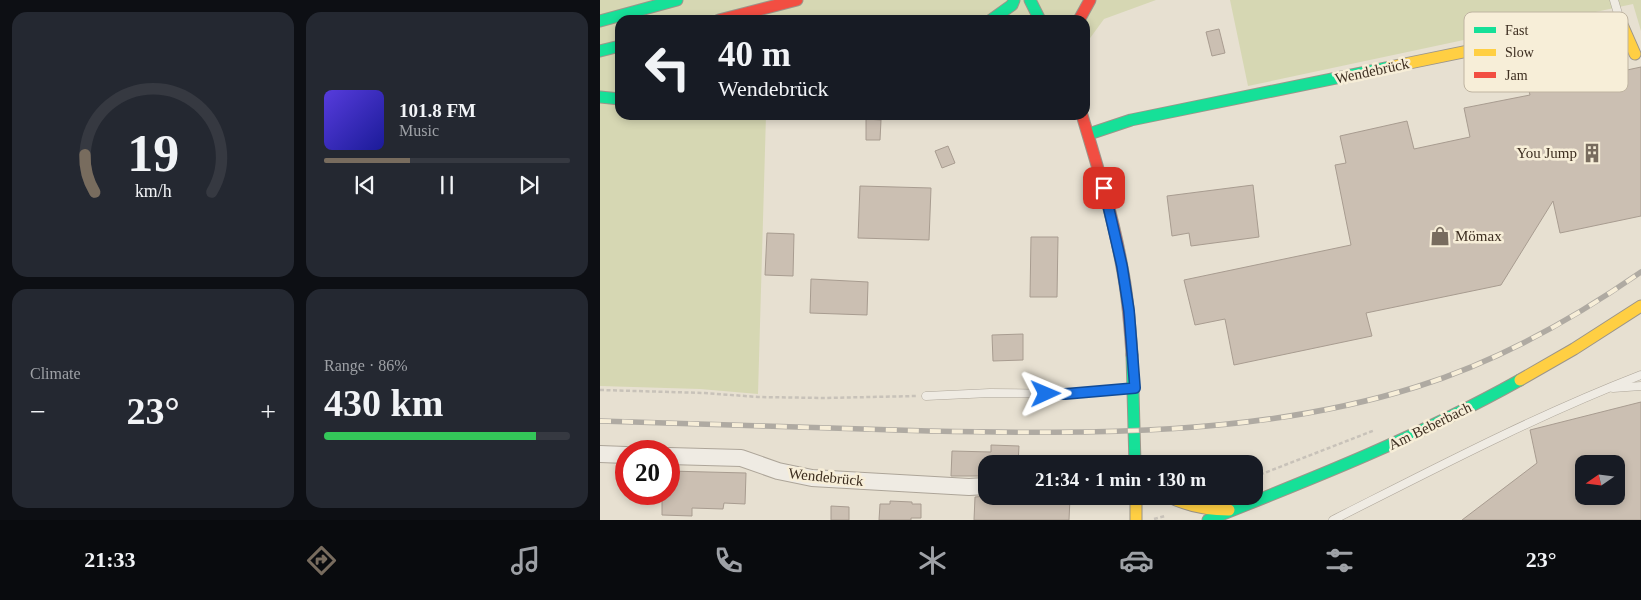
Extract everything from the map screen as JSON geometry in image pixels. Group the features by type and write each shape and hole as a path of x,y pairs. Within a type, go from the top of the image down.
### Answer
{"main road":[{"path":"622,15 677,0"},
{"path":"738,15 797,0"},
{"path":"998,15 1012,5 1014,0"},
{"path":"1030,0 1038,15"},
{"path":"1082,15 1090,0"},
{"path":"600,21 615,17"},
{"path":"1628,38 1635,54"},
{"path":"600,51 615,47"},
{"name":"Wendebrück","path":"1089,134 1131,120 1464,52"},
{"path":"600,97 615,98"},
{"path":"1084,120 1100,171 1122,266 1129,311 1135,388 1135,455"},
{"name":"Am Beberbach","path":"1208,520 1352,462 1458,413 1557,359 1641,306"},
{"path":"1136,505 1136,520"},
{"path":"1186,505 1202,509 1234,510"}],"street":[{"path":"600,454 615,455"},
{"name":"Wendebrück","path":"680,456 741,458 778,471 812,478 978,486"}],"lane":[{"path":"1614,0 1618,12"},
{"path":"1334,520 1449,461 1604,389 1641,375"},
{"path":"1604,389 1641,386"},
{"path":"926,396 990,393 1065,394 1135,388"}],"path":[{"path":"600,390 767,397 926,396"},
{"path":"1263,473 1382,427"}],"green space":[{"path":"600,0 1156,0 1104,19 1090,38 1090,15 615,15 615,120 766,120 758,394 700,389 600,386"},
{"path":"1230,0 1641,0 1641,31 1633,4 1595,12 1464,12 1464,40 1248,86"}],"building":[{"path":"1219,29 1225,53 1212,56 1206,32"},
{"name":"Mömax","path":"1641,67 1641,216 1560,233 1553,201 1501,285 1366,313 1372,336 1234,365 1225,319 1195,325 1184,280 1351,245 1335,165 1346,163 1340,136 1407,121 1414,149 1470,137 1464,108 1530,95 1529,92 1628,92 1628,70"},
{"path":"866,120 881,120 880,140 866,140"},
{"path":"948,146 955,163 942,168 935,151"},
{"path":"1253,185 1259,237 1191,246 1189,233 1172,236 1167,196"},
{"path":"860,186 931,188 929,240 858,238"},
{"path":"767,233 794,234 793,276 765,275"},
{"path":"1031,237 1058,237 1057,297 1030,297"},
{"path":"811,279 868,282 867,315 810,313"},
{"path":"1023,334 1023,360 993,361 992,335"},
{"path":"1641,402 1641,520 1462,520 1537,463 1530,430"},
{"path":"991,445 1019,446 1018,455 978,455 978,476 951,476 952,451 991,452"},
{"path":"680,471 746,473 745,504 724,503 723,509 692,508 692,516 662,515 662,505 680,505"},
{"path":"975,497 978,497 978,505 1070,505 1069,520 974,520"},
{"path":"890,501 921,504 921,518 911,518 911,520 879,520 880,504 890,504"},
{"path":"831,506 849,507 849,520 831,520"}],"railway":[{"path":"600,421 929,431 1052,432 1175,428 1297,415 1357,403 1416,387 1475,365 1561,323 1641,272"}],"traffic: fast":[{"path":"622,15 677,0"},
{"path":"998,15 1012,5 1014,0"},
{"path":"1030,0 1038,15"},
{"path":"600,21 615,17"},
{"path":"600,51 615,47"},
{"path":"1089,134 1131,120 1390,67"},
{"path":"600,97 615,98"},
{"path":"1132,355 1135,455"},
{"path":"1208,520 1405,438 1520,380"}],"traffic: slow":[{"path":"1628,38 1635,54"},
{"path":"1390,67 1464,52"},
{"path":"1520,380 1574,349 1641,306"},
{"path":"1136,505 1136,520"},
{"path":"1191,505 1229,510"}],"traffic: jam":[{"path":"738,15 797,0"},
{"path":"1082,15 1090,0"},
{"path":"1083,120 1118,248 1130,322 1132,355"}],"place":[{"name":"You Jump","path":"1592,153"},
{"name":"Mömax","path":"1440,236"}],"route":[{"path":"1046,394 1135,388 1129,311 1122,266 1104,188"}]}
